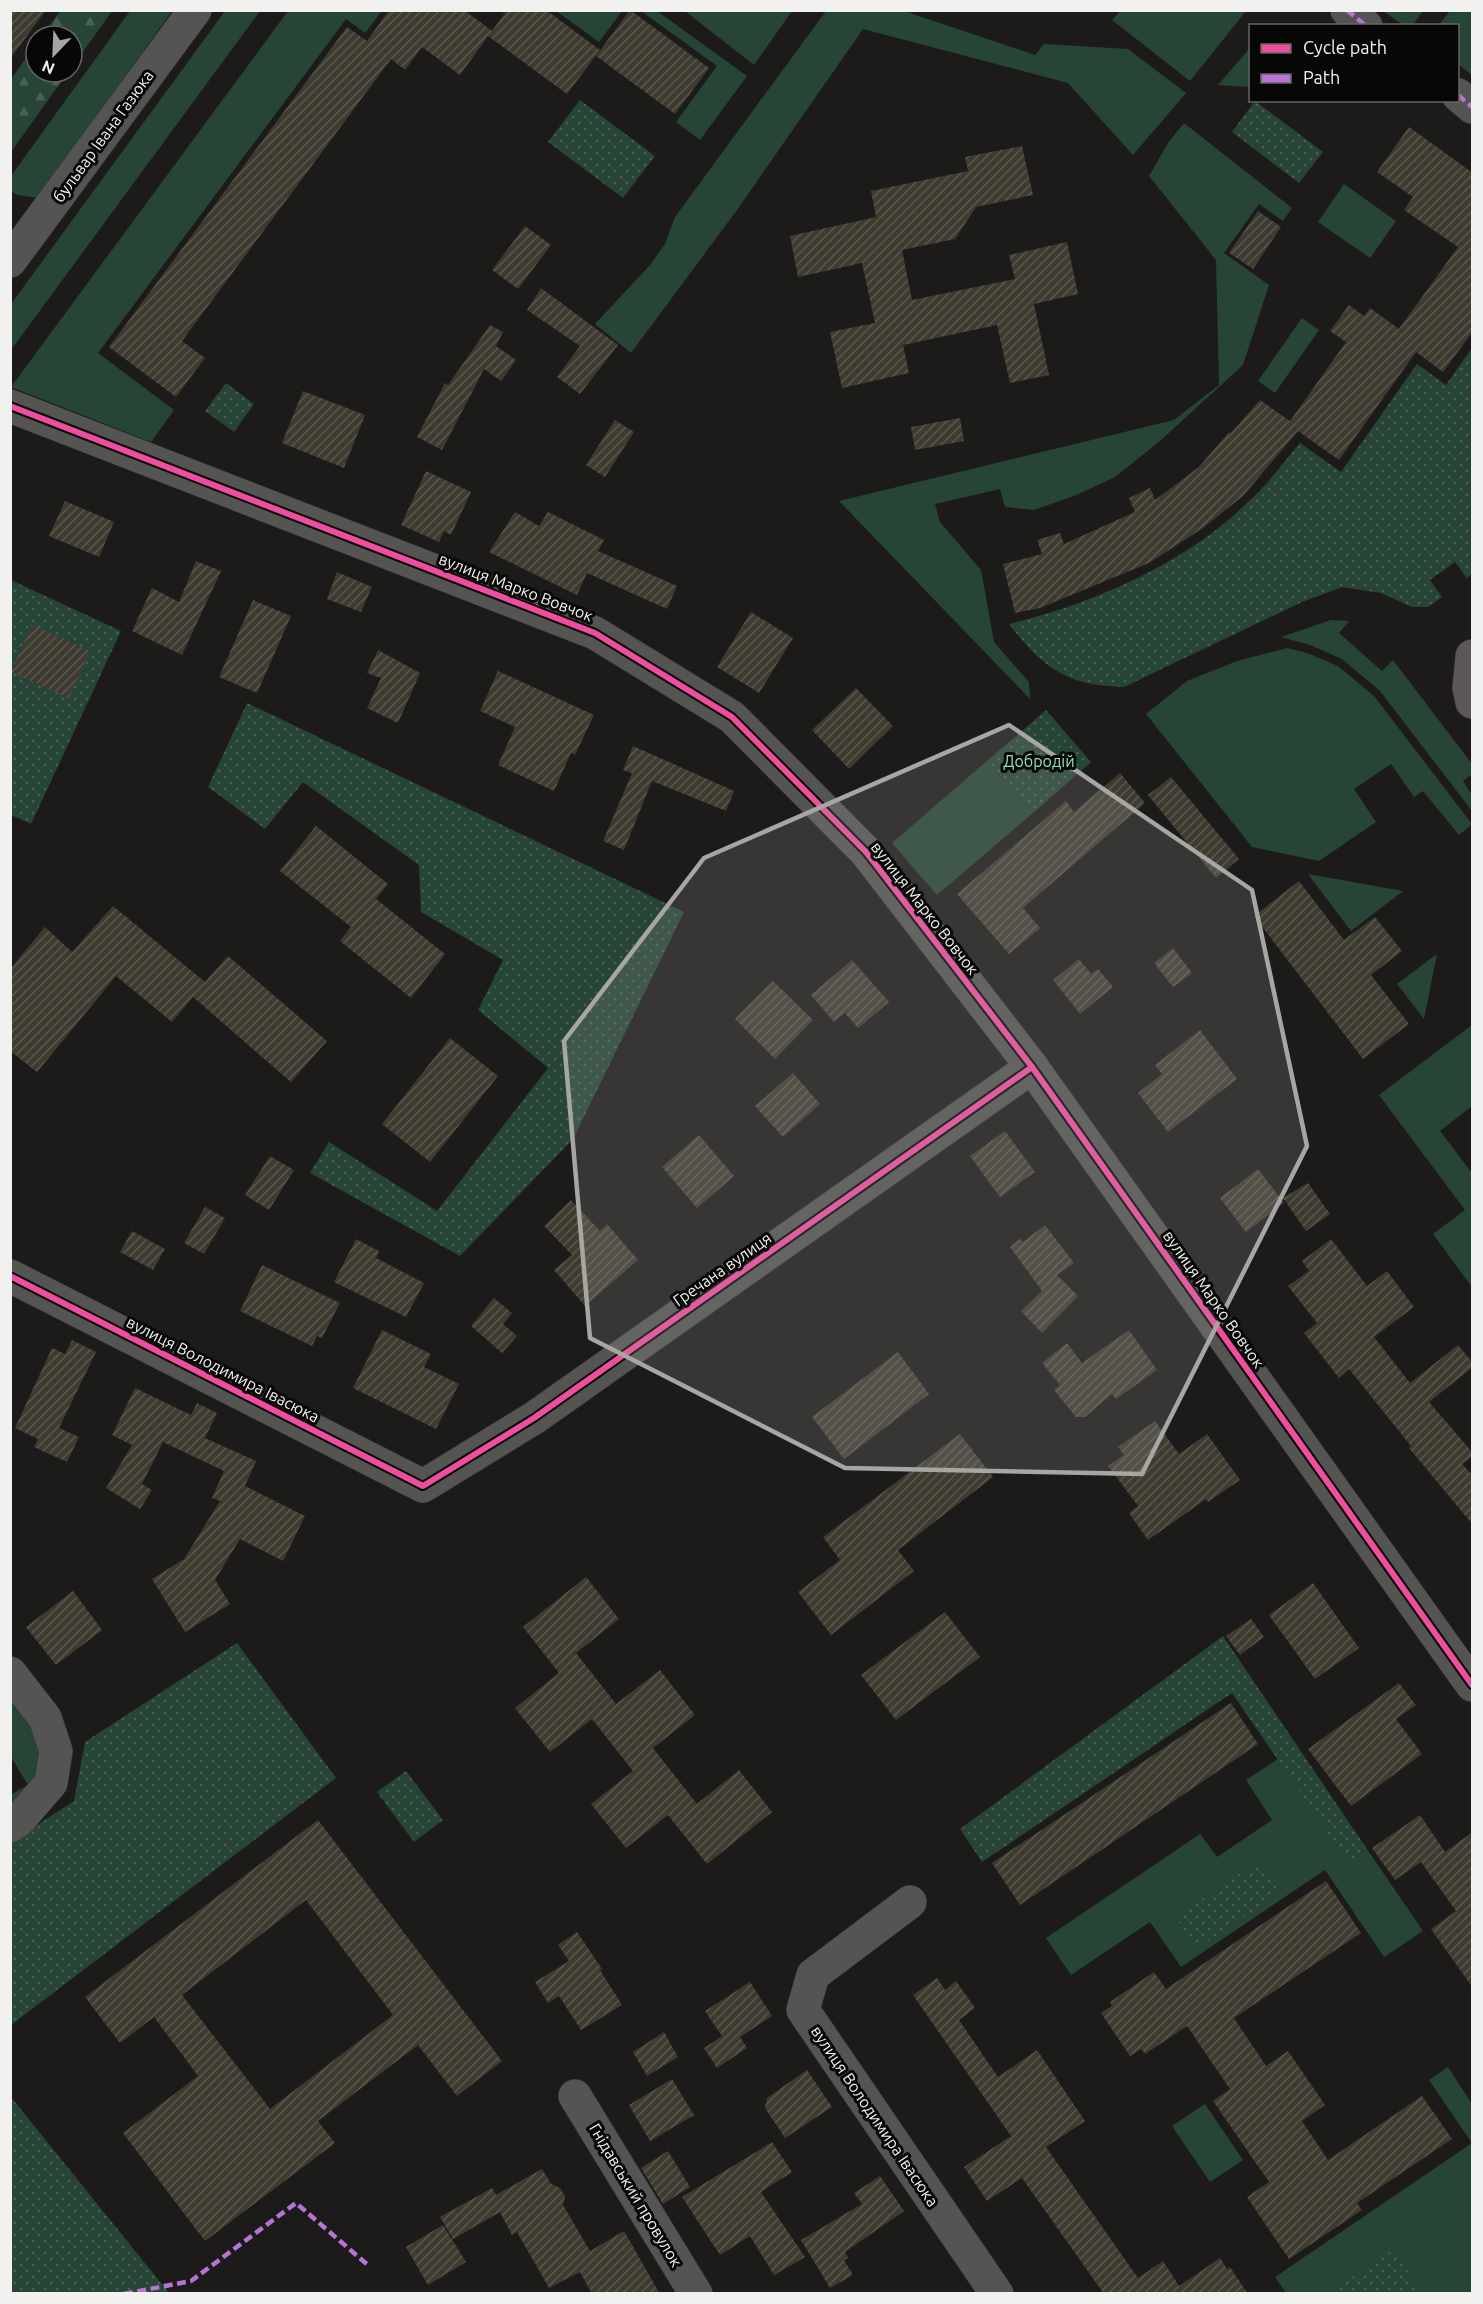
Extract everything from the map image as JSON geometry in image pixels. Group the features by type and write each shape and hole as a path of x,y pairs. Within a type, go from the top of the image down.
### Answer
{"main road":[{"path":"1473,656 1469,688 1473,702"}],"street":[{"name":"бульвар Івана Газюка","path":"10,261 195,10"},
{"path":"1347,10 1364,24"},
{"path":"1459,96 1473,107"},
{"name":"вулиця Марко Вовчок","path":"10,406 595,633 732,717 866,852 1032,1067 1473,1685"},
{"name":"Гречана вулиця","path":"423,1486 534,1418 1032,1067"},
{"name":"вулиця Володимира Івасюка","path":"10,1276 423,1486"},
{"path":"10,1673 45,1718 56,1751 51,1783 19,1820 10,1826"},
{"name":"вулиця Володимира Івасюка","path":"910,1902 813,1975 803,2010 997,2294"},
{"name":"Гнідавський провулок","path":"575,2096 696,2294"}],"highlighted area":[{"path":"1009,725 1252,890 1307,1146 1142,1474 845,1468 590,1338 564,1041 704,858"}],"green space":[{"path":"60,11 112,11 84,50 84,24 51,24"},
{"path":"130,11 172,11 38,198 17,195 11,191 11,176 77,84 84,84 84,75"},
{"path":"225,11 260,11 11,350 11,304"},
{"path":"288,11 382,11 365,33 346,19 98,353 174,410 151,442 11,387"},
{"path":"556,11 622,11 599,42"},
{"path":"641,11 657,11 747,76 700,140 676,122 717,66"},
{"path":"685,11 792,11 754,65"},
{"path":"826,11 904,11 1035,55 1044,44 1128,49 1186,93 1133,155 1068,83 863,29 737,210 631,353 595,324 650,265 665,244 675,217"},
{"path":"1120,11 1246,11 1190,81 1112,20"},
{"path":"1383,11 1423,11 1413,24 1402,24"},
{"path":"1450,11 1472,11 1472,75 1459,65 1459,24 1440,24"},
{"path":"1249,49 1249,87 1218,85"},
{"path":"24,61 24,84 59,84 11,152 11,79"},
{"path":"580,100 655,156 623,198 548,142"},
{"path":"1256,102 1323,152 1299,183 1232,132"},
{"path":"1184,123 1292,208 1283,221 1259,204 1224,253 1269,285 1243,365 1160,441 1115,477 1074,496 1034,510 1005,507 1000,489 935,504 940,522 981,570 994,642 1029,682 1030,699 839,501 1174,420 1219,385 1216,260 1149,176 1168,143"},
{"path":"1344,184 1396,221 1370,258 1318,222"},
{"path":"1302,318 1319,330 1275,393 1258,381"},
{"path":"1472,348 1472,574 1467,578 1455,562 1430,580 1442,597 1428,607 1412,607 1381,593 1342,587 1302,602 1124,687 1087,683 1058,672 1033,652 1009,624 1105,593 1167,562 1196,544 1248,502 1300,443 1341,472 1417,364 1446,385"},
{"path":"226,383 254,404 234,432 205,411"},
{"path":"11,580 121,631 31,824 11,815"},
{"path":"1331,620 1349,621 1339,633 1382,671 1393,660 1472,764 1472,774 1463,781 1472,795 1472,811 1380,691 1342,659 1310,645 1281,637"},
{"path":"1287,648 1307,653 1338,666 1374,696 1472,824 1459,835 1423,791 1414,797 1391,764 1354,789 1376,822 1319,861 1252,847 1146,714 1187,681 1237,661"},
{"path":"247,703 684,912 573,1139 460,1256 310,1173 329,1142 437,1211 548,1068 478,1010 503,960 421,912 419,865 303,782 265,829 208,787"},
{"name":"Добродій","path":"1046,710 1091,762 1033,813 987,761"},
{"path":"987,761 1033,813 937,895 892,843"},
{"path":"1308,874 1403,891 1351,931"},
{"path":"1437,954 1424,1019 1397,984"},
{"path":"1472,1025 1472,1106 1440,1131 1472,1173 1472,1287 1433,1234 1465,1210 1379,1095"},
{"path":"1223,1636 1367,1849 1348,1862 1232,1693 982,1862 960,1829"},
{"path":"237,1643 336,1778 11,2025 11,1842 74,1801 85,1742"},
{"path":"11,1702 36,1738 41,1758 35,1785 11,1813 10,1795 28,1785 11,1757"},
{"path":"1278,1759 1348,1862 1367,1849 1423,1931 1384,1957 1325,1870 1181,1967 1150,1922 1071,1975 1046,1938 1200,1834 1217,1857 1272,1820 1246,1780"},
{"path":"406,1771 443,1820 414,1842 377,1792"},
{"path":"1259,1861 1280,1893 1197,1949 1175,1917"},
{"path":"1448,2067 1472,2104 1472,2143 1429,2080"},
{"path":"11,2097 169,2293 11,2293"},
{"path":"1205,2104 1243,2160 1210,2182 1172,2126"},
{"path":"1472,2143 1472,2293 1286,2293 1275,2277"},
{"path":"1393,2250 1423,2293 1329,2293"}],"building":[{"path":"10,10 46,10 36,24 24,24 24,40 10,59"},
{"path":"389,10 464,10 492,31 507,10 546,10 600,50 567,94 488,36 460,75 422,47 405,70 391,59 182,341 205,358 176,397 109,347 347,27 367,41"},
{"path":"630,10 709,68 675,114 596,56"},
{"path":"1409,127 1473,173 1473,331 1443,372 1416,352 1339,460 1298,431 1243,496 1203,528 1149,563 1040,608 1015,613 1003,564 1042,554 1037,540 1060,533 1064,544 1135,512 1129,498 1150,488 1155,500 1199,467 1260,400 1290,421 1346,342 1330,331 1349,305 1364,316 1370,308 1399,329 1458,247 1404,210 1413,197 1377,172"},
{"path":"1022,146 1033,195 976,207 955,239 902,250 912,300 1015,279 1009,255 1067,242 1078,294 1034,304 1049,375 1010,383 997,325 903,345 909,373 842,388 830,332 875,323 862,263 798,277 790,236 876,217 871,191 968,171 965,157"},
{"path":"1258,211 1281,227 1253,269 1229,253"},
{"path":"525,226 551,245 518,289 492,270"},
{"path":"541,288 618,345 580,394 557,377 580,346 527,310"},
{"path":"490,325 503,332 496,346 516,360 501,381 484,369 442,450 417,437 445,383 448,385"},
{"path":"303,391 365,415 344,468 282,443"},
{"path":"960,418 964,441 915,450 911,427"},
{"path":"615,420 634,432 605,477 586,465"},
{"path":"426,471 471,492 451,535 444,531 439,542 401,525"},
{"path":"65,501 114,522 99,557 49,536"},
{"path":"515,512 539,526 548,512 604,540 598,551 677,586 667,609 587,573 577,595 489,552"},
{"path":"196,561 221,571 182,655 132,631 152,588 179,602"},
{"path":"337,572 372,587 361,612 327,599"},
{"path":"253,600 291,616 257,693 219,677"},
{"path":"751,612 793,638 759,693 717,667"},
{"path":"32,625 90,651 69,698 11,672"},
{"path":"378,650 420,673 398,723 367,708 381,678 367,673"},
{"path":"498,671 594,715 575,755 571,753 554,791 498,765 515,727 480,711"},
{"path":"856,688 893,726 849,769 812,730"},
{"path":"633,746 734,791 726,811 652,781 624,850 603,841 632,773 623,770"},
{"path":"1120,773 1145,803 1023,908 1040,928 1009,954 957,894 1066,801 1074,812"},
{"path":"1171,777 1239,859 1216,878 1148,795"},
{"path":"316,826 388,884 376,899 445,954 411,998 340,941 351,927 280,871"},
{"path":"1299,881 1344,940 1375,917 1402,951 1371,975 1409,1024 1363,1059 1254,916"},
{"path":"113,906 205,982 228,956 327,1041 291,1082 193,997 172,1022 116,976 37,1072 10,1051 10,969 45,927 72,952"},
{"path":"1173,948 1192,973 1173,987 1154,963"},
{"path":"1079,959 1091,974 1098,969 1113,987 1080,1014 1053,980"},
{"path":"852,960 889,1002 858,1028 845,1013 834,1022 811,995"},
{"path":"773,981 813,1020 775,1059 735,1019"},
{"path":"1200,1030 1237,1079 1168,1132 1138,1093 1162,1074 1155,1065"},
{"path":"450,1038 498,1076 430,1162 382,1124"},
{"path":"793,1073 820,1104 783,1137 755,1106"},
{"path":"1005,1131 1035,1172 1000,1197 970,1156"},
{"path":"699,1135 734,1176 697,1208 662,1167"},
{"path":"270,1156 294,1170 269,1210 245,1195"},
{"path":"1258,1169 1284,1203 1246,1232 1220,1198"},
{"path":"1308,1183 1330,1214 1306,1231 1283,1198"},
{"path":"571,1200 600,1231 607,1224 638,1260 585,1306 554,1270 572,1255 544,1226"},
{"path":"205,1207 225,1218 204,1254 184,1243"},
{"path":"1045,1225 1074,1263 1057,1275 1078,1296 1042,1333 1021,1311 1042,1291 1010,1247 1020,1239 1023,1242"},
{"path":"132,1231 165,1249 153,1270 120,1252"},
{"path":"356,1239 379,1251 376,1258 424,1283 406,1317 334,1282"},
{"path":"1331,1239 1367,1286 1387,1271 1414,1307 1374,1337 1410,1383 1458,1345 1473,1363 1473,1367 1429,1402 1473,1453 1473,1456 1462,1464 1473,1476 1473,1525 1409,1448 1411,1446 1349,1369 1339,1378 1304,1333 1317,1323 1288,1286 1309,1271 1302,1261"},
{"path":"262,1265 340,1303 322,1338 317,1336 312,1346 240,1311"},
{"path":"494,1298 512,1313 503,1324 517,1336 502,1353 471,1326"},
{"path":"382,1330 431,1354 424,1367 459,1384 436,1429 353,1388"},
{"path":"1129,1330 1157,1370 1116,1399 1112,1394 1085,1417 1076,1417 1054,1390 1060,1385 1042,1363 1067,1343 1082,1363"},
{"path":"72,1340 96,1352 59,1428 79,1437 67,1462 34,1447 38,1439 15,1428 52,1348 65,1354"},
{"path":"898,1352 929,1394 844,1459 812,1417"},
{"path":"135,1388 191,1415 197,1403 217,1413 205,1438 256,1461 245,1486 305,1516 283,1561 240,1539 215,1580 230,1604 185,1632 152,1579 184,1559 220,1501 212,1498 224,1471 163,1442 142,1484 152,1490 140,1509 106,1488 132,1445 112,1435"},
{"path":"1155,1421 1179,1454 1207,1434 1240,1480 1208,1502 1206,1499 1148,1540 1129,1513 1138,1506 1108,1466 1124,1455 1118,1447"},
{"path":"960,1434 993,1477 898,1550 914,1571 831,1635 798,1592 840,1560 823,1537"},
{"path":"586,1577 619,1619 576,1653 616,1704 660,1670 695,1715 653,1748 697,1804 739,1770 772,1812 707,1864 668,1815 626,1848 591,1804 633,1771 592,1719 550,1752 515,1708 559,1673 523,1627"},
{"path":"1313,1583 1359,1648 1315,1679 1269,1615"},
{"path":"73,1591 102,1630 56,1665 26,1627"},
{"path":"945,1612 980,1657 896,1720 861,1675"},
{"path":"1251,1619 1264,1637 1240,1655 1226,1636"},
{"path":"1399,1683 1416,1705 1396,1719 1422,1754 1351,1806 1308,1749"},
{"path":"1231,1703 1258,1744 1020,1905 992,1863"},
{"path":"1420,1815 1445,1852 1473,1832 1473,1988 1431,1929 1456,1911 1421,1862 1395,1880 1372,1848"},
{"path":"318,1820 502,2061 457,2096 418,2045 318,2121 335,2143 205,2241 123,2133 198,2076 154,2017 120,2043 85,1997","holes":["306,1900 393,2015 270,2109 182,1995"]},
{"path":"1326,1881 1361,1933 1234,2018 1266,2066 1288,2051 1325,2105 1302,2121 1328,2160 1422,2096 1452,2139 1357,2203 1362,2210 1289,2259 1247,2197 1269,2182 1213,2101 1230,2089 1187,2026 1145,2054 1141,2049 1130,2056 1101,2013 1112,2006 1110,2002 1154,1972 1166,1989"},
{"path":"577,1932 602,1969 600,1970 622,2005 581,2030 559,1996 548,2003 535,1982 569,1961 558,1945"},
{"path":"937,1978 945,1990 956,1981 975,2008 959,2020 998,2077 1037,2050 1085,2121 1046,2147 1138,2278 1163,2261 1179,2286 1220,2258 1227,2269 1230,2267 1248,2294 1104,2294 1022,2178 987,2201 964,2167 1011,2136 913,1995"},
{"path":"750,1982 772,2016 740,2037 747,2048 717,2068 704,2048 722,2036 705,2011"},
{"path":"664,2032 678,2057 647,2076 633,2052"},
{"path":"807,2070 832,2107 785,2138 765,2108 767,2098"},
{"path":"672,2079 694,2115 650,2141 629,2105"},
{"path":"772,2142 792,2172 761,2192 805,2257 774,2275 750,2236 720,2255 682,2197"},
{"path":"668,2151 690,2187 663,2204 641,2168"},
{"path":"542,2169 551,2184 560,2188 565,2196 563,2205 590,2251 624,2231 660,2294 592,2294 580,2272 549,2288 517,2232 512,2235 500,2212 453,2239 440,2217 492,2188 496,2195"},
{"path":"880,2176 904,2211 845,2252 848,2258 844,2260 853,2275 830,2288 801,2240 862,2204 854,2193"},
{"path":"443,2225 466,2262 428,2285 406,2247"}],"marked path":[{"path":"1347,10 1364,24"},
{"path":"1459,96 1472,107"},
{"path":"124,2294 191,2281 296,2203 369,2266"}],"cycle path":[{"path":"10,406 595,633 732,717 866,852 1032,1067 1472,1685"},
{"path":"10,1276 423,1486 534,1418 1032,1067"}]}
